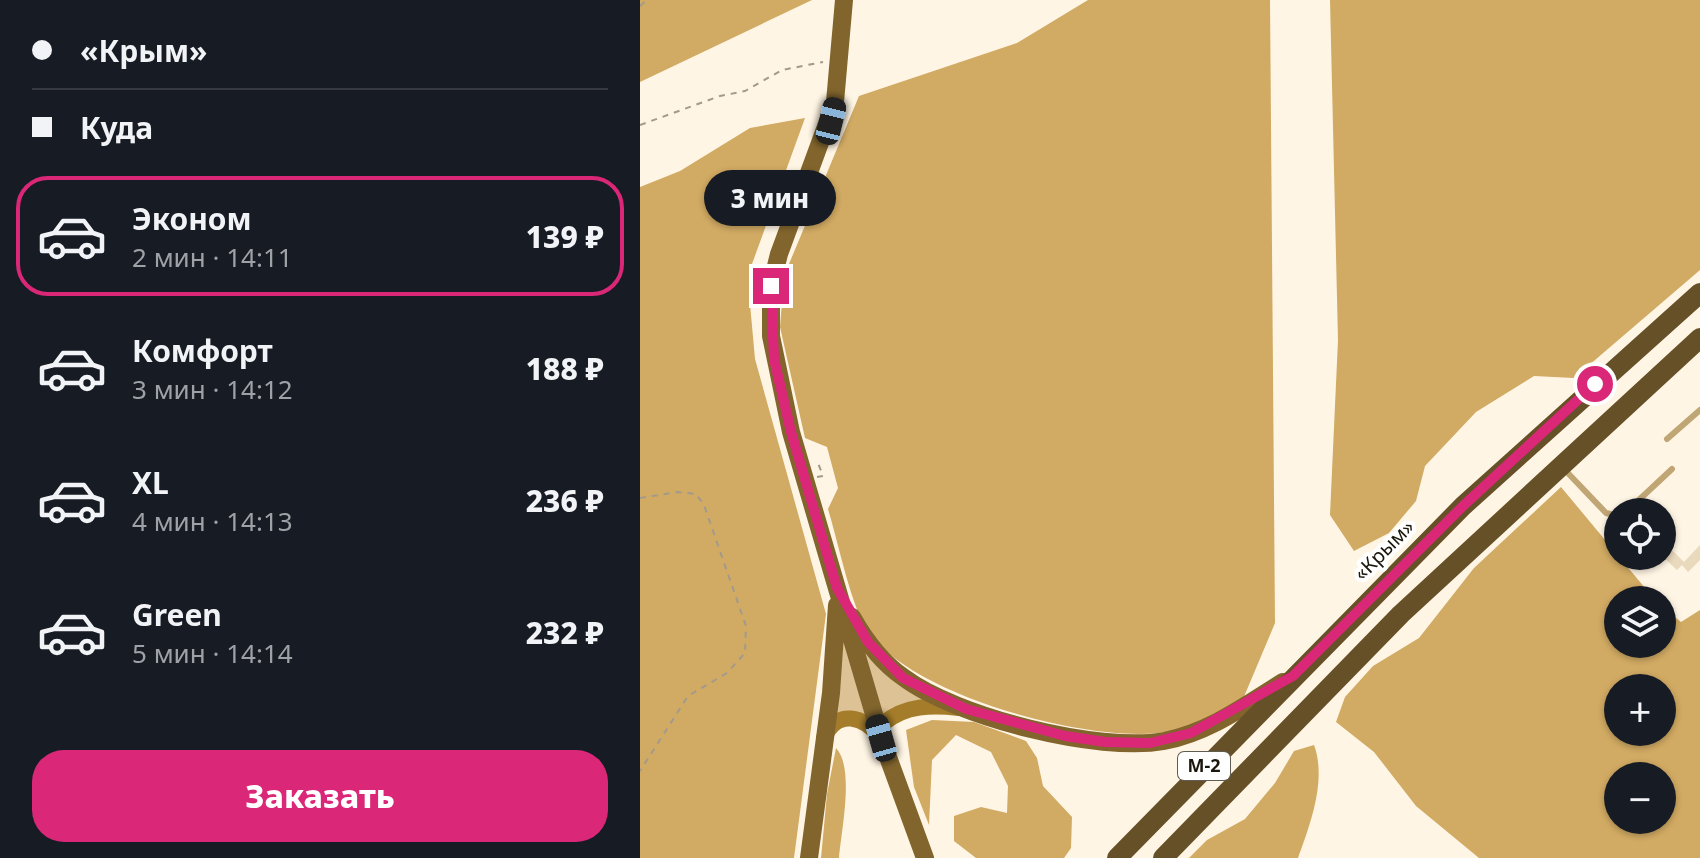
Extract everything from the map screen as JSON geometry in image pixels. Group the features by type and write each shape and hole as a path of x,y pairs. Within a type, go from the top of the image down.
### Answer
{"highway":[{"name":"«Крым»","path":"1117,858 1463,506 1700,293"},
{"name":"М-2","path":"1163,858 1401,614 1700,338"}],"main road":[{"path":"844,0 841,58 831,121 779,254 770,304 771,336 780,391 881,738 925,858"},
{"path":"838,590 861,632 887,664 922,689 966,709 1065,736 1105,742 1150,743 1201,729 1293,676"},
{"path":"809,858 838,590"}],"street":[{"path":"881,738 882,725 903,711 932,706 966,709"},
{"path":"824,738 831,725 846,718 865,721 881,738"}],"lane":[{"path":"1667,439 1700,410"},
{"path":"1560,464 1604,511"},
{"path":"1641,498 1672,469"}],"path":[{"path":"640,6 647,0"},
{"path":"640,125 720,96 745,91 782,70 841,58"},
{"path":"640,498 678,492 696,494 704,505 746,626 745,653 727,673 688,696 640,771"}],"shaded area":[{"path":"640,0 812,0 640,82"},
{"path":"1088,0 1270,0 1275,623 1243,699 1180,729 1138,734 1052,723 1004,710 959,694 918,673 885,650 864,625 853,599 828,509 838,488 827,447 805,438 780,327 784,276 859,96 1017,43"},
{"path":"1330,0 1700,0 1700,270 1574,378 1534,376 1476,412 1425,466 1416,501 1389,533 1354,551 1330,515 1338,340"},
{"path":"805,118 752,264 749,293 755,359 826,614 794,858 640,858 640,187 680,171 750,128"},
{"path":"1561,487 1604,539 1604,570 1630,570 1643,586 1604,586 1604,658 1676,658 1676,618 1681,622 1700,610 1700,858 1479,858 1416,806 1374,752 1336,722 1345,697 1373,666 1419,638 1474,568"},
{"path":"843,634 866,717 832,720"},
{"path":"862,645 935,702 882,718"},
{"path":"932,720 974,722 1026,741 1037,758 1043,786 1072,817 1071,848 1064,858 976,858 954,841 954,816 981,807 1007,813 1008,786 991,752 956,735 932,760 929,825 914,787 906,730"},
{"path":"1314,745 1318,759 1318,787 1298,858 1189,858 1207,840 1245,819 1275,783 1294,751"},
{"path":"836,748 842,757 846,785 839,858 821,858 827,794"}],"building":[{"path":"1700,545 1700,560 1688,572 1682,565 1676,569 1676,554 1684,562"}],"route":[{"path":"771,286 774,359 791,432 837,588 868,642 903,678 935,696 966,709 1087,740 1150,743 1171,740 1214,723 1293,676 1463,506 1595,384"}]}
